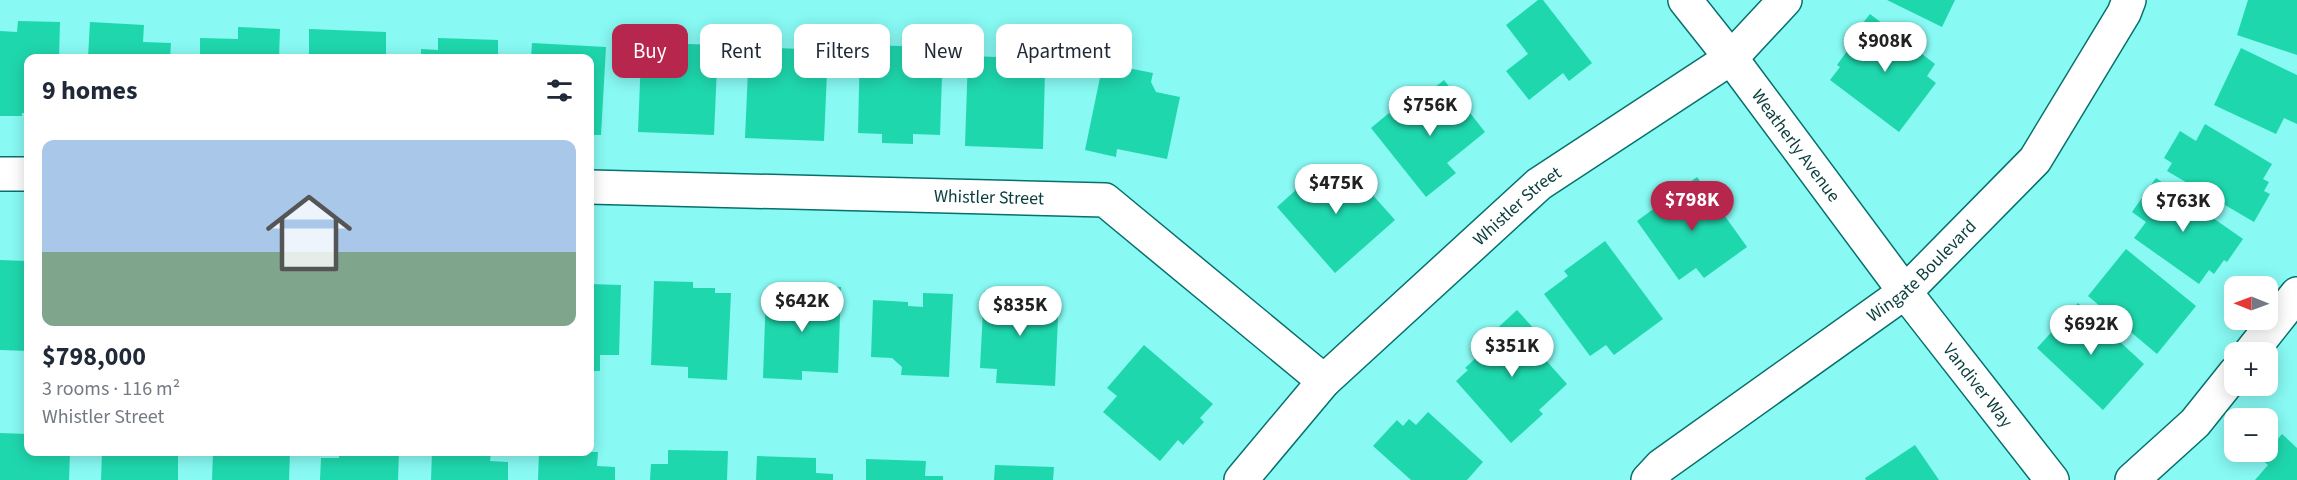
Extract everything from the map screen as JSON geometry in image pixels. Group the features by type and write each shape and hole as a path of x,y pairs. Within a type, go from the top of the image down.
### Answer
{"street":[{"name":"Weatherly Avenue","path":"1685,0 1731,58 1905,292"},
{"name":"Whistler Street","path":"1241,480 1324,381 1539,184 1731,58 1785,0"},
{"name":"Wingate Boulevard","path":"1648,480 1661,466 1905,292 2035,160 2124,13 2128,0"},
{"path":"0,174 24,174"},
{"name":"Whistler Street","path":"594,188 1105,200 1324,381"},
{"name":"Vandiver Way","path":"1905,292 2052,480"},
{"path":"2259,342 2297,294"},
{"path":"2132,480 2195,423 2224,387"}],"building":[{"path":"1538,0 1543,0 1592,63 1569,81 1563,73 1529,100 1506,71 1528,54 1506,25"},
{"path":"1887,0 1955,0 1942,27"},
{"path":"2248,0 2297,0 2297,55 2237,35"},
{"path":"1870,14 1935,64 1927,76 1936,83 1899,132 1830,80 1840,67 1837,65 1847,51 1850,52 1854,47 1848,42"},
{"path":"18,21 60,22 59,54 24,54 24,113 22,116 0,116 0,31 17,32"},
{"path":"90,22 144,25 143,42 171,43 170,54 88,54"},
{"path":"238,27 280,29 279,54 200,54 200,38 238,39"},
{"path":"309,29 386,32 386,54 309,54"},
{"path":"438,38 498,40 498,54 421,54 421,49 438,50"},
{"path":"532,43 606,47 601,135 594,135 594,54 531,54"},
{"path":"688,44 700,44 700,78 717,78 714,135 638,132 640,78 688,78"},
{"path":"890,46 902,46 902,78 942,78 940,135 913,134 913,144 882,143 882,134 858,133 859,78 890,78"},
{"path":"782,48 794,49 794,78 827,78 824,141 745,138 748,78 782,78"},
{"path":"2241,48 2297,75 2297,124 2284,118 2276,134 2214,105"},
{"path":"984,57 996,57 996,78 1045,78 1043,149 965,146 967,78 984,78"},
{"path":"1132,69 1153,73 1151,82 1156,92 1180,97 1167,159 1117,149 1116,157 1085,150 1100,78 1132,78"},
{"path":"1444,80 1485,132 1447,163 1456,173 1426,197 1371,128 1389,113 1394,120"},
{"path":"2205,124 2272,164 2263,179 2269,182 2264,191 2270,194 2254,222 2167,171 2172,163 2164,158 2180,131 2196,141"},
{"path":"1345,164 1395,220 1335,273 1277,207 1321,167 1330,177"},
{"path":"1697,177 1747,247 1704,278 1696,268 1679,280 1637,221"},
{"path":"2156,178 2243,239 2227,262 2224,260 2214,274 2209,270 2199,284 2134,238 2146,222 2132,212"},
{"path":"1605,241 1663,319 1614,355 1606,345 1590,356 1544,294 1568,276 1564,271"},
{"path":"2126,249 2196,306 2157,354 2088,296"},
{"path":"0,260 24,261 24,351 0,350"},
{"path":"654,281 693,282 693,288 715,288 715,293 731,293 727,380 688,378 688,367 651,365"},
{"path":"594,284 621,285 619,355 600,355 600,371 594,371"},
{"path":"807,286 841,287 838,373 802,371 802,380 763,378 766,292 806,293"},
{"path":"984,291 1059,295 1055,386 996,383 997,369 980,368"},
{"path":"923,293 953,294 949,377 901,375 902,367 892,358 871,357 873,300 908,302 908,306 923,307"},
{"path":"2078,303 2144,364 2103,410 2037,348"},
{"path":"1517,310 1544,340 1535,348 1567,384 1539,410 1543,414 1511,443 1456,381 1468,370 1465,368 1478,356 1480,358 1485,354 1478,346"},
{"path":"1144,345 1213,404 1200,418 1204,422 1183,445 1178,440 1160,461 1103,412 1117,396 1107,388"},
{"path":"1428,412 1483,462 1467,480 1411,480 1373,446 1397,420 1403,426 1409,419 1416,425"},
{"path":"0,433 24,434 24,456 70,456 69,480 0,480"},
{"path":"2282,434 2297,448 2297,480 2255,480 2268,465 2264,462 2278,462 2278,439"},
{"path":"1915,445 1939,480 1866,480 1865,478"},
{"path":"668,450 728,451 727,480 650,480 651,464 668,464"},
{"path":"594,452 598,452 597,466 615,467 615,480 538,480 539,456 594,456"},
{"path":"102,456 178,456 178,480 101,480"},
{"path":"213,456 290,456 289,480 212,480"},
{"path":"339,456 399,456 398,480 320,480 321,458 339,458"},
{"path":"432,456 491,456 490,461 508,462 508,480 431,480"},
{"path":"757,456 816,458 816,473 833,474 833,480 756,480"},
{"path":"866,459 926,461 925,476 943,476 943,480 866,480"},
{"path":"995,465 1054,467 1053,480 994,480"}]}
